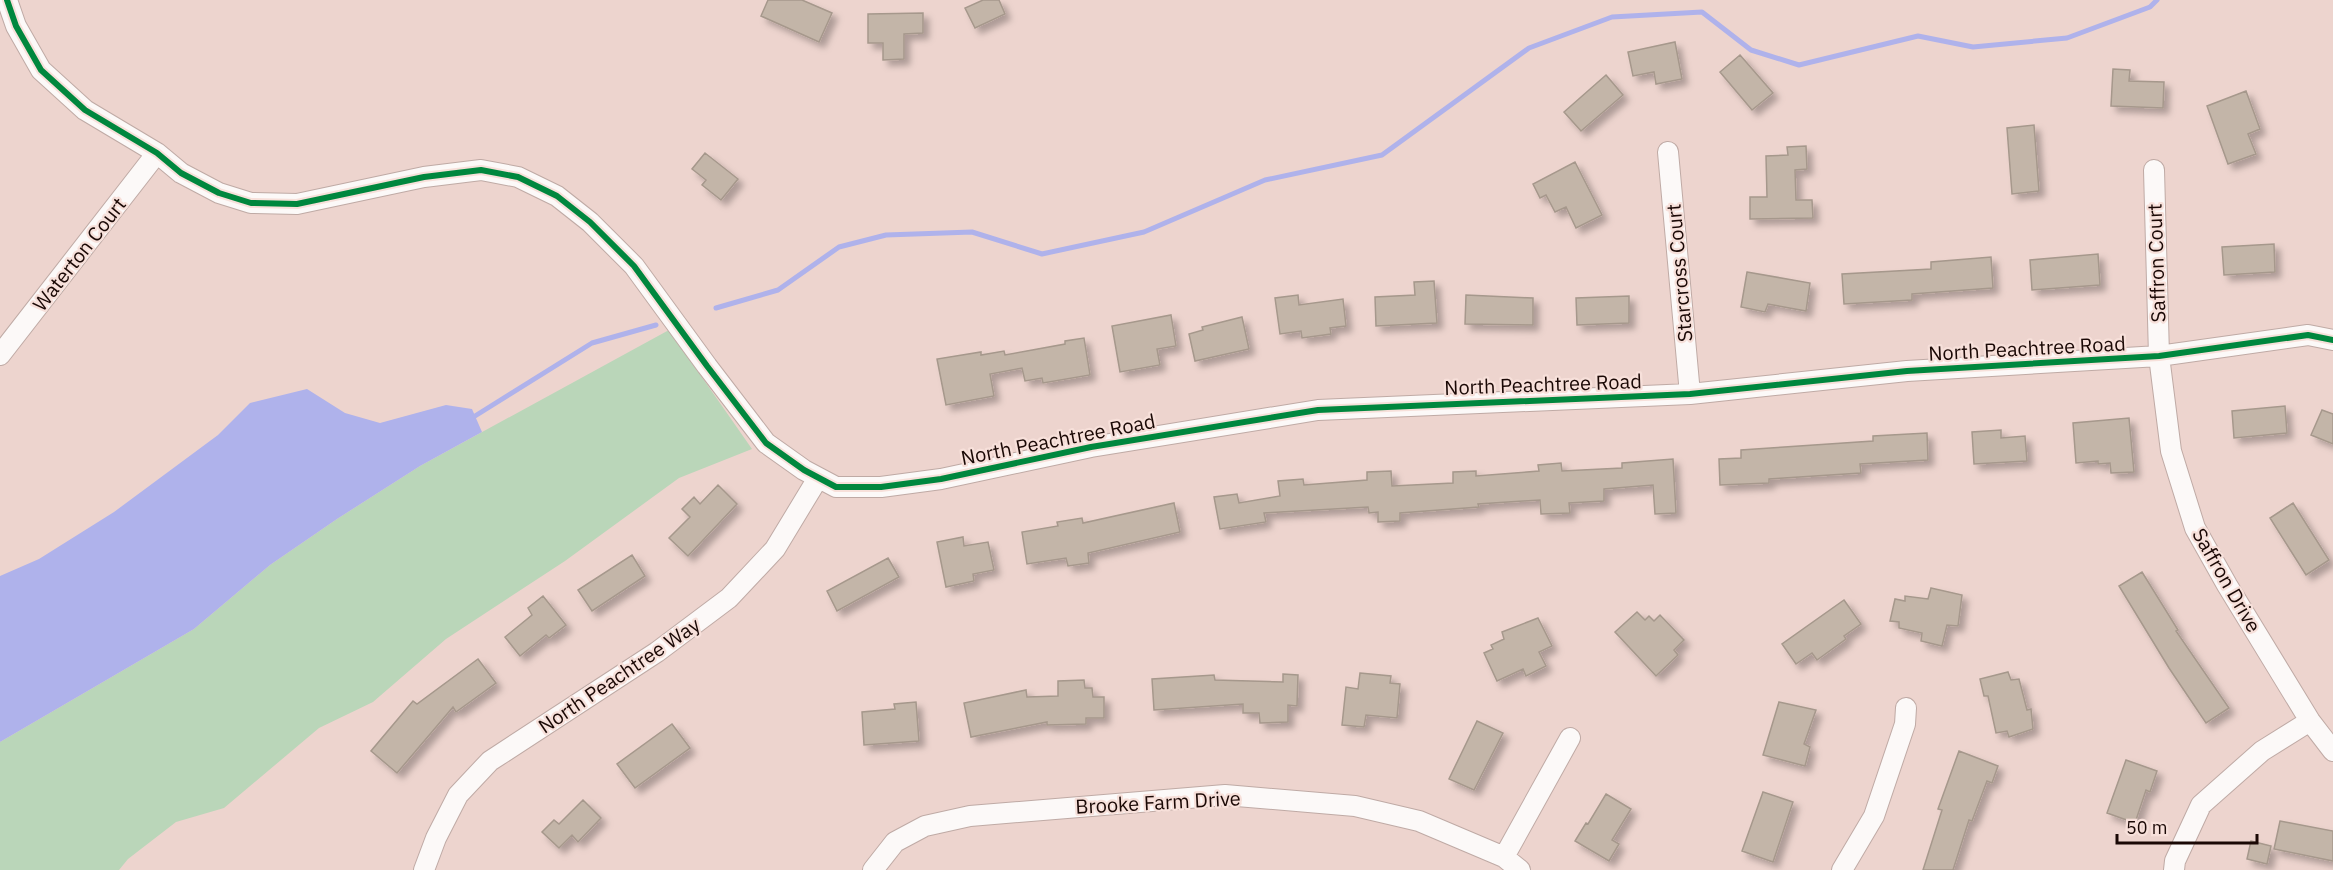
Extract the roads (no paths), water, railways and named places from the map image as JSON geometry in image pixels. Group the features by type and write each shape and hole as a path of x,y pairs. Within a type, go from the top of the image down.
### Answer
{"street":[{"name":"North Peachtree Road","path":"7,0 16,26 40,70 85,110 157,153 182,173 219,193 251,203 297,204 424,177 481,170 518,177 557,196 590,222 634,266 766,443 818,478 836,486 881,487 941,479 1091,447 1318,410 1689,394 1907,371 2159,356 2308,335 2333,340"},
{"name":"Starcross Court","path":"1668,152 1689,394"},
{"name":"Waterton Court","path":"0,355 157,153"},
{"name":"Saffron Court","path":"2154,170 2159,356"},
{"name":"Saffron Drive","path":"2159,356 2171,451 2195,528 2310,721 2333,751"},
{"name":"North Peachtree Way","path":"423,870 458,795 490,761 657,652 729,598 775,549 818,478"},
{"path":"1842,870 1874,816 1905,724 1906,708"},
{"path":"2174,870 2175,861 2200,805 2262,751 2310,721"},
{"path":"1504,856 1570,738"},
{"name":"Brooke Farm Drive","path":"873,870 895,842 925,826 970,816 1226,795 1355,806 1419,821 1504,856 1520,870"}],"water":[{"path":"307,389 345,413 380,423 446,405 472,409 482,432 420,466 337,519 270,565 194,629 0,742 0,576 39,559 114,512 218,435 250,403"}],"waterway":[{"path":"716,308 778,290 839,247 886,235 972,232 1042,254 1144,232 1265,180 1382,155 1529,48 1612,17 1702,12 1751,50 1799,65 1918,36 1973,47 2067,38 2150,7 2157,0"},
{"path":"475,416 592,343 656,325"}]}
